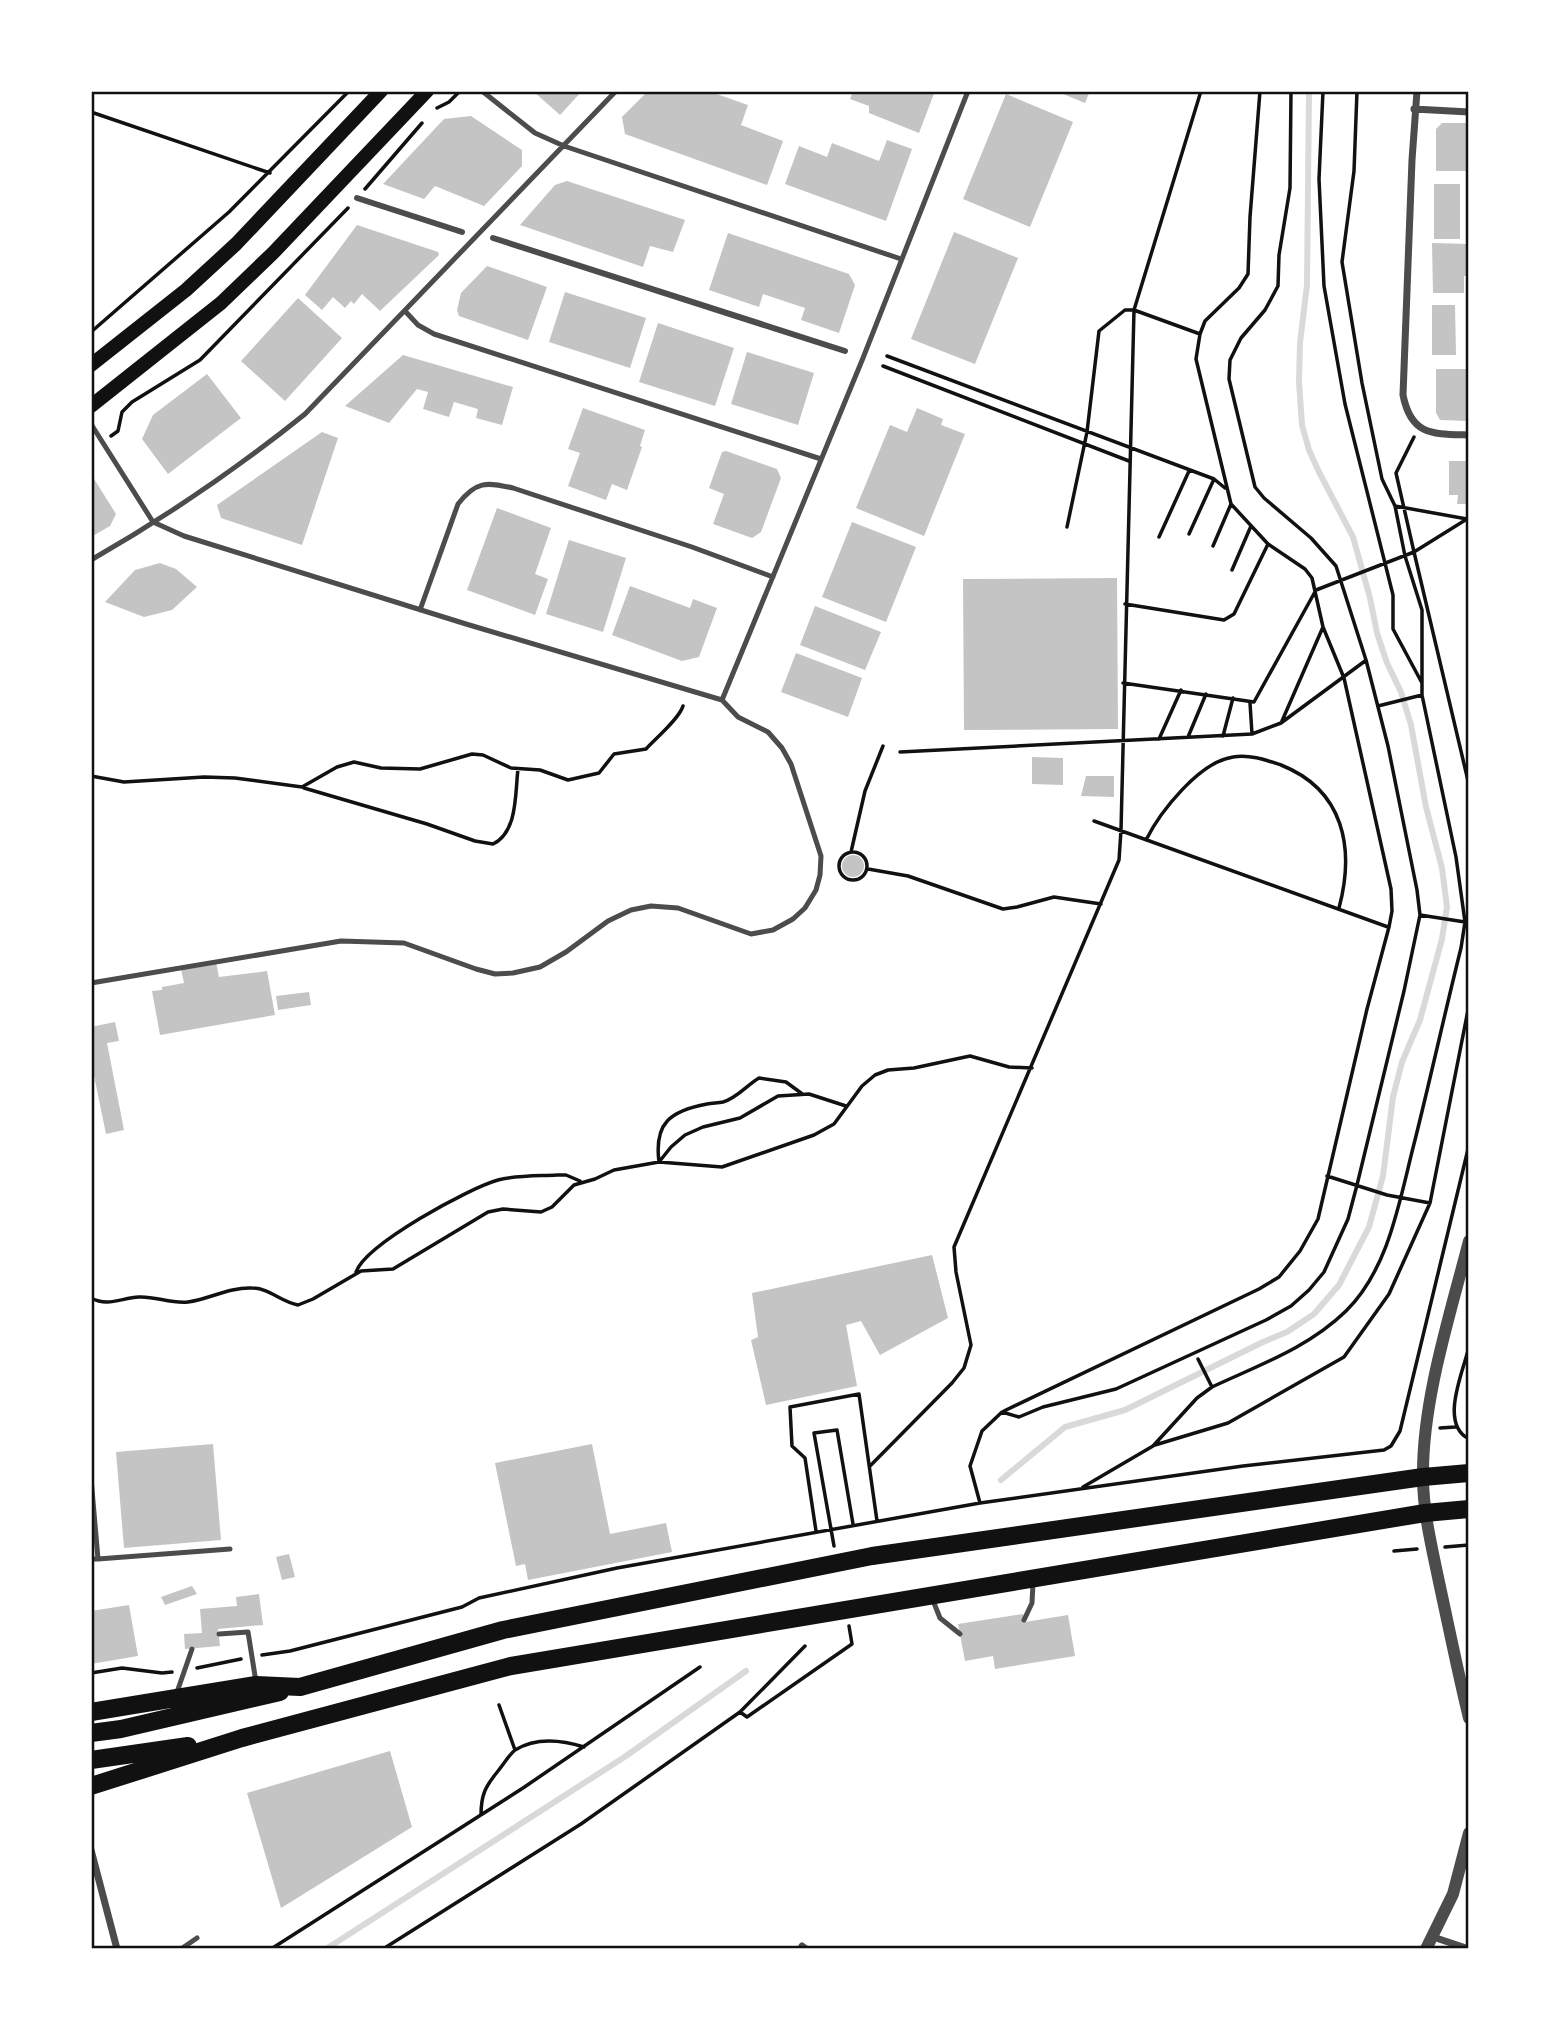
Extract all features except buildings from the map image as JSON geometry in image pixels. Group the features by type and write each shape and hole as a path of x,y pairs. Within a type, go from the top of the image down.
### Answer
{"main road":[{"path":"91,365 186,290 236,243 381,91"},
{"path":"91,406 221,303 273,253 427,91"},
{"path":"91,1733 121,1729 300,1687 503,1630 872,1556 1423,1477 1469,1473"},
{"path":"91,1786 242,1738 511,1666 1426,1513 1469,1509"},
{"path":"91,1712 256,1685 300,1687"},
{"path":"91,1760 242,1738"}],"street":[{"path":"1417,91 1414,109 1403,395 1407,415 1418,427 1441,434 1469,435"},
{"path":"1414,109 1469,112"},
{"path":"357,198 462,232"},
{"path":"493,238 845,351"},
{"path":"1469,1241 1445,1334 1425,1429 1423,1477 1426,1513 1469,1718"},
{"path":"1426,1949 1453,1894 1469,1833"},
{"path":"91,1850 117,1949"},
{"path":"1433,1937 1469,1949"}],"lane":[{"path":"482,91 535,133 564,146 901,259"},
{"path":"91,559 153,523 264,446 305,414 615,91"},
{"path":"722,700 968,91"},
{"path":"405,311 418,325 434,334 821,459"},
{"path":"91,425 153,523 184,536 420,610 722,700 738,717 768,732 782,748 791,764 821,856 816,890 805,908 793,919 773,930 751,934 678,908 651,906 631,910 608,921 566,952 540,967 513,973 495,974 476,969 404,943 341,941 91,983"},
{"path":"420,610 458,504 468,491 481,484 513,488 773,577"},
{"path":"91,1478 95,1559 230,1549"},
{"path":"1024,1620 1032,1603 1033,1578"},
{"path":"931,1595 940,1618 960,1634"},
{"path":"219,1634 248,1632 256,1685"},
{"path":"174,1700 192,1648"},
{"path":"181,1949 197,1938"}],"path":[{"path":"91,332 229,212 349,91"},
{"path":"449,102 460,91"},
{"path":"870,1466 964,1368 971,1345 956,1272 954,1247 1119,860 1134,310 1201,91"},
{"path":"980,1503 970,1466 982,1431 1002,1412 1227,1305 1279,1277 1300,1251 1318,1219 1326,1176 1389,927 1392,911 1391,889 1344,678 1323,627 1312,578 1305,569 1268,544 1231,505 1196,359 1205,321 1239,288 1248,274 1260,91"},
{"path":"1002,1412 1019,1418 1043,1407 1116,1389 1266,1320 1291,1306 1309,1290 1324,1272 1348,1219 1405,991 1420,915 1388,747 1366,660 1335,566 1311,538 1264,498 1255,486 1229,379 1230,360 1234,351 1241,338 1265,310 1278,286 1279,255 1290,188 1291,91"},
{"path":"1323,91 1319,179 1324,286 1345,404 1393,595 1393,629 1423,685"},
{"path":"1153,1446 1197,1398 1212,1387 1311,1340 1348,1309 1366,1286 1388,1239 1400,1197 1465,922 1456,857 1422,695 1422,610 1405,556 1395,506 1382,479 1362,383 1342,262 1353,171 1357,91"},
{"path":"91,112 270,173"},
{"path":"1067,527 1087,432 1100,331 1125,310 1134,310 1200,334"},
{"path":"887,356 1214,479 1227,489"},
{"path":"883,366 1129,461"},
{"path":"1418,427 1396,473 1469,785"},
{"path":"1160,537 1189,471"},
{"path":"1189,534 1214,479"},
{"path":"1213,546 1231,505"},
{"path":"1395,506 1468,519"},
{"path":"1123,683 1254,702 1315,590 1414,552 1468,519"},
{"path":"1232,570 1251,526"},
{"path":"1125,604 1224,620 1234,614 1268,544"},
{"path":"1281,723 1323,627"},
{"path":"900,752 1252,734 1281,723 1366,660"},
{"path":"1159,739 1181,690"},
{"path":"1188,738 1206,694"},
{"path":"1378,706 1422,695"},
{"path":"1223,736 1233,698"},
{"path":"1250,702 1252,734"},
{"path":"302,787 337,767 354,762 381,768 420,769 465,755 478,754 518,769 540,770 568,780 595,775 603,770 614,754 646,749 680,715 683,706"},
{"path":"850,852 865,790 883,746"},
{"path":"1146,840 1155,822 1180,791 1212,767 1233,757 1263,758 1300,773 1322,791 1334,813 1346,850 1346,880 1339,908"},
{"path":"91,776 124,782 235,778 271,781 302,787 475,841 493,844 503,837 511,822 518,769"},
{"path":"1094,821 1389,927"},
{"path":"850,852 858,852 864,857 867,869 861,878 850,880 845,878 839,869 839,861 850,852"},
{"path":"867,869 908,876 1003,909 1017,908 1054,897 1101,904"},
{"path":"1420,915 1465,922"},
{"path":"1081,1489 1153,1446 1228,1423 1344,1357 1389,1294 1430,1203 1469,1005"},
{"path":"91,1298 103,1303 141,1297 179,1302 225,1291 258,1288 298,1305 356,1273 393,1269 488,1212 503,1209 532,1213 547,1211 570,1188 614,1170 659,1162 722,1167 828,1129 855,1094 874,1075 888,1070 914,1069 970,1056 1009,1067 1032,1068"},
{"path":"659,1162 658,1140 661,1129 674,1115 703,1104 733,1098 760,1078 786,1082 801,1093"},
{"path":"659,1162 678,1140 694,1131 740,1118 778,1096 801,1093 829,1098 846,1106"},
{"path":"91,1673 122,1668 162,1673 290,1651 462,1607 479,1598 617,1567 816,1531 980,1503 1242,1466 1377,1452 1391,1446 1404,1418 1469,1145"},
{"path":"356,1273 362,1261 384,1242 439,1208 486,1184 501,1179 557,1175 566,1175 582,1182"},
{"path":"1326,1176 1387,1195 1430,1203"},
{"path":"1469,1347 1453,1419 1458,1432 1469,1439"},
{"path":"1198,1359 1212,1387"},
{"path":"816,1531 805,1458 792,1446 790,1407 859,1394 877,1521"},
{"path":"847,1493 854,1525"},
{"path":"383,1949 581,1824 740,1712 805,1646"},
{"path":"271,1949 481,1815 699,1667"},
{"path":"499,1705 515,1751"},
{"path":"740,1712 747,1717"},
{"path":"481,1815 481,1799 489,1782 515,1751 542,1741 561,1740 584,1747"}],"waterway":[{"path":"1001,1480 1065,1427 1125,1410 1287,1332 1314,1314 1339,1285 1369,1227 1383,1176 1393,1097 1402,1062 1420,1020 1442,939 1447,907 1442,868 1426,807 1411,725 1377,633 1353,537 1319,472 1302,425 1299,382 1300,343 1307,285 1309,91"},
{"path":"326,1949 626,1756 746,1671"}]}
